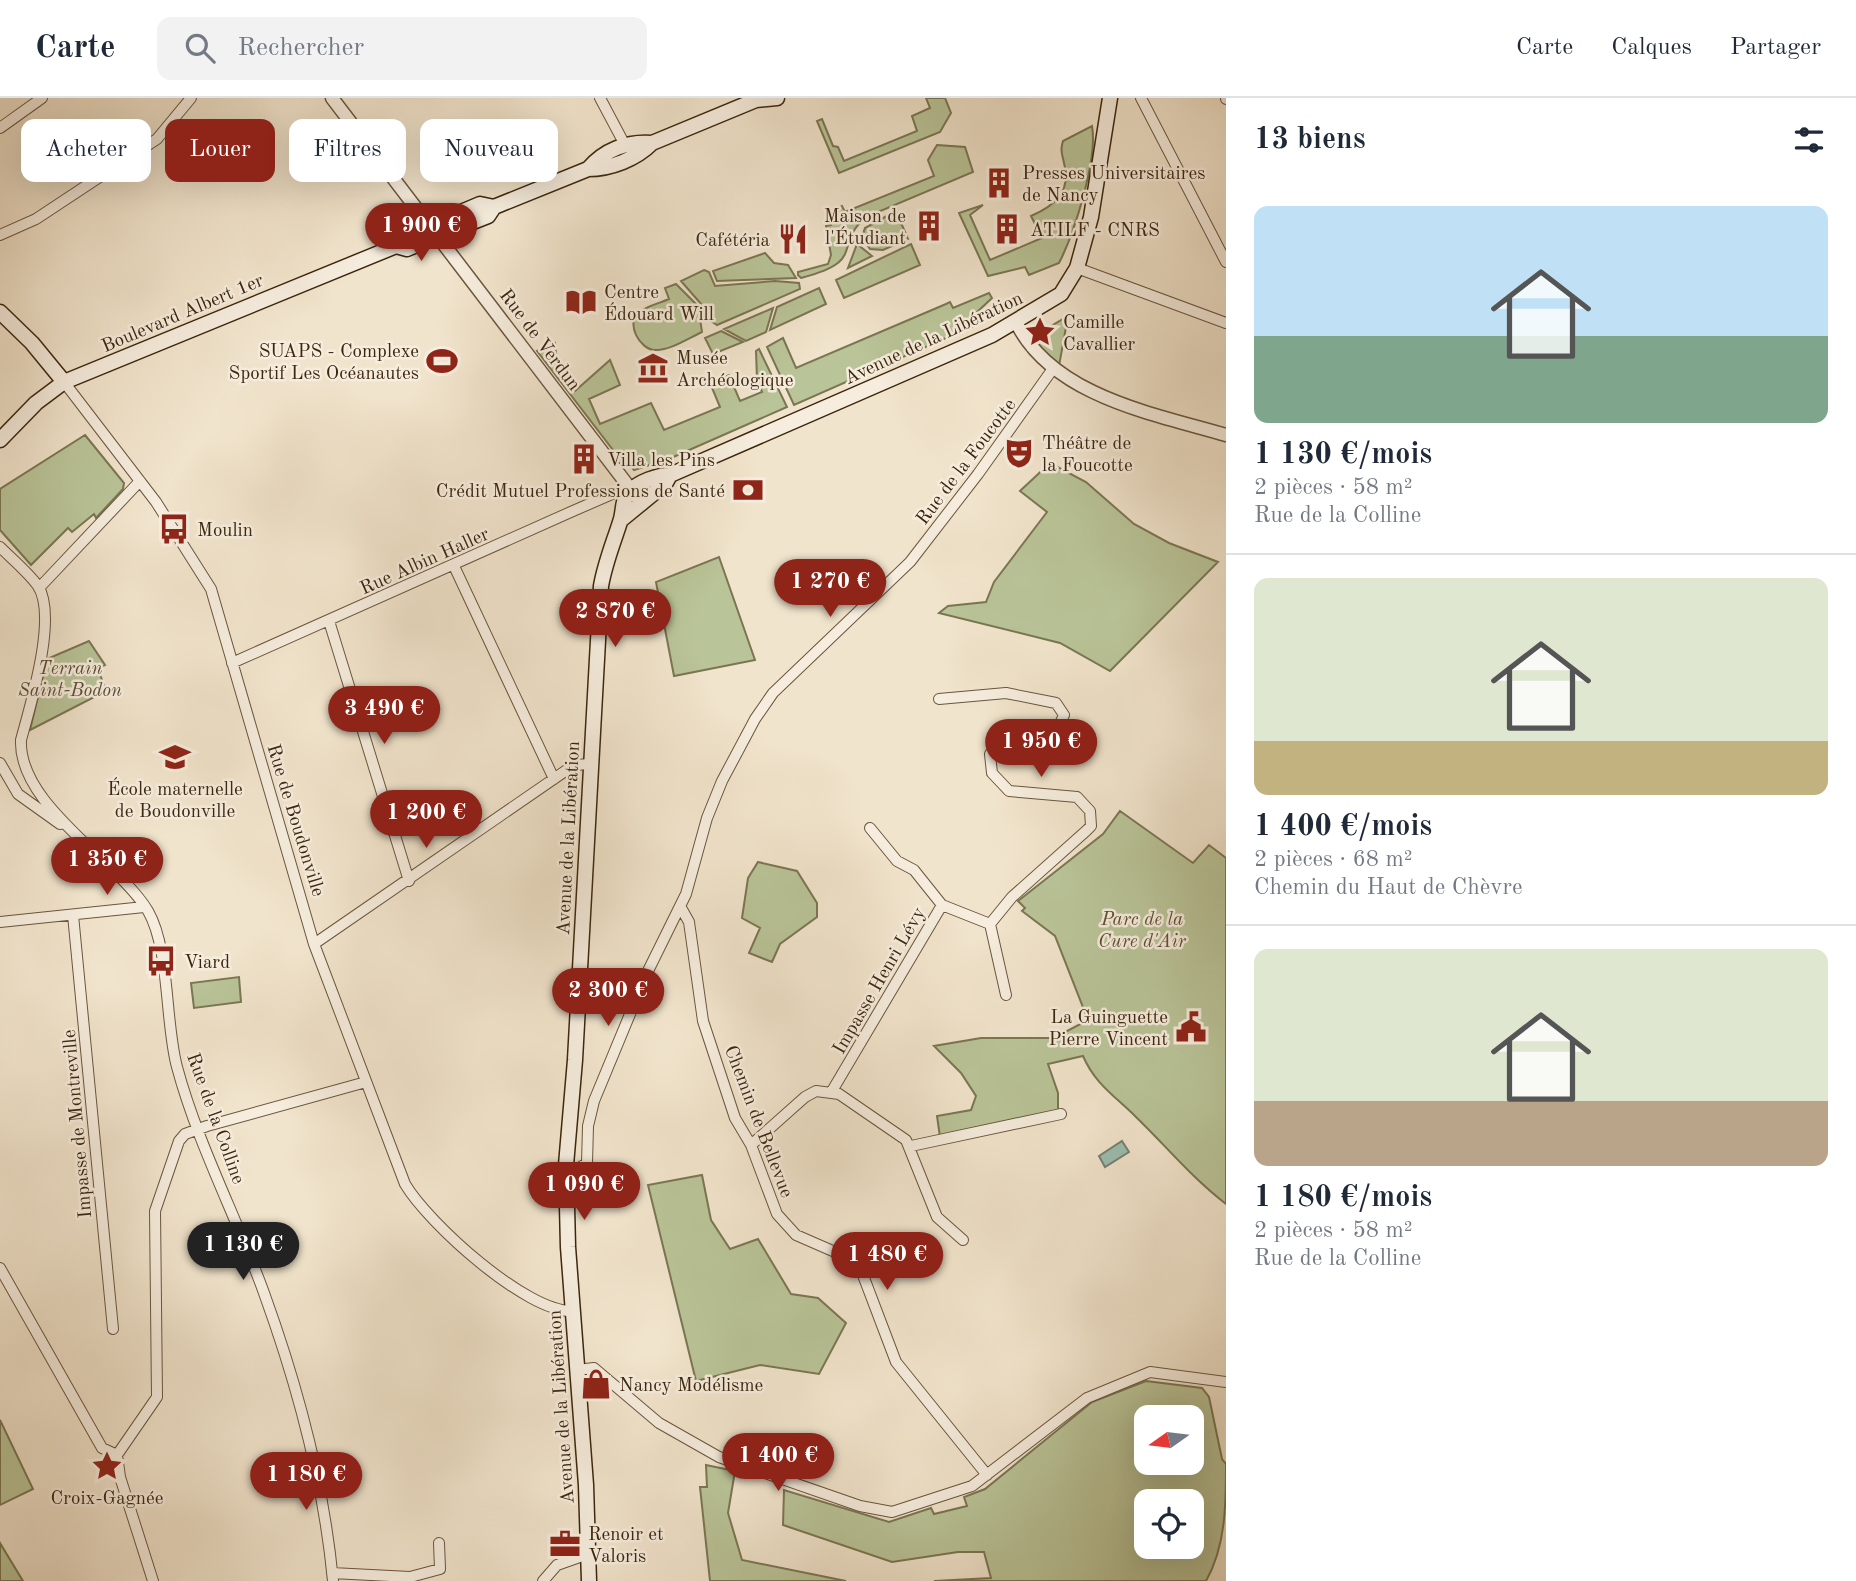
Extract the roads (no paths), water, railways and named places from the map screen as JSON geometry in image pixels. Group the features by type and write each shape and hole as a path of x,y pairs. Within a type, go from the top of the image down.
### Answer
{"main road":[{"name":"Boulevard Albert 1er","path":"588,169 599,156 625,145 652,143 757,99 777,98"},
{"name":"Avenue de la Libération","path":"589,1581 566,1175 601,586 611,545 621,520 623,504 630,490 661,475 670,475 1016,322 1061,294 1077,268 1097,190 1110,98"},
{"name":"Boulevard Albert 1er","path":"0,440 36,403 64,382 396,246 407,249 419,244 446,218 480,204 494,207 588,169 603,169 641,154 652,143"},
{"name":"Rue de Boudonville","path":"0,312 64,382"},
{"name":"Avenue de la Libération","path":"621,520 665,484 670,475"}],"street":[{"path":"0,128 41,98"},
{"path":"0,235 36,219 158,139 191,98"},
{"name":"Rue de Verdun","path":"332,98 642,504"},
{"path":"600,98 625,145"},
{"path":"1141,98 1226,262"},
{"path":"1077,268 1226,323"},
{"path":"1016,322 1031,347 1052,370 1118,402 1226,435"},
{"name":"Rue de la Foucotte","path":"566,1175 587,1163 588,1126 594,1101 647,974 680,906 722,781 766,701 910,562 962,496 1052,370"},
{"name":"Rue de Boudonville","path":"64,382 140,481 207,582 314,944 401,1173 417,1200 494,1275 558,1310 573,1311"},
{"path":"39,588 140,481"},
{"name":"Rue Albin Haller","path":"232,663 573,511 620,491 630,490"},
{"path":"0,547 39,588 45,620 44,647 21,747 29,771 42,795 68,829 145,907"},
{"path":"454,566 554,779"},
{"path":"329,621 409,881"},
{"path":"939,699 1006,693 1056,703 1064,715 1057,730 999,742 990,754 992,773 1009,791 1077,797 1090,811 1091,826 1012,897 990,924"},
{"path":"0,764 3,780 30,804 68,829"},
{"path":"314,944 574,765 591,765"},
{"path":"30,804 42,795"},
{"name":"Impasse Henri Lévy","path":"832,1091 942,905 914,870 897,861 870,828"},
{"path":"942,905 990,924"},
{"name":"Chemin de Bellevue","path":"680,906 689,922 700,1011 735,1118 751,1145 780,1220 796,1235 858,1262 896,1362 987,1475"},
{"path":"0,922 145,907"},
{"name":"Rue de la Colline","path":"145,907 159,948 177,1068 198,1129 273,1319 308,1445 332,1577"},
{"name":"Impasse de Montreville","path":"73,915 113,1329"},
{"path":"990,924 1006,995"},
{"path":"153,1581 120,1477 117,1455 157,1397 155,1211 179,1140 185,1133 366,1082"},
{"path":"751,1145 805,1097 816,1091 832,1091 911,1146 928,1200 937,1217 963,1240"},
{"path":"911,1146 1061,1114"},
{"path":"0,1268 102,1448 117,1455"},
{"path":"577,1370 594,1368 659,1423 719,1457 872,1509 901,1510 972,1486 1087,1398 1139,1374 1150,1372 1226,1382"},
{"path":"332,1577 410,1579 440,1569 439,1543"},
{"path":"543,1581 557,1565 588,1554"}],"water":[{"path":"1122,1141 1129,1152 1105,1167 1099,1156"}],"place":[{"name":"Presses Universitaires de Nancy","path":"999,183"},
{"name":"Maison de l'Étudiant","path":"929,226"},
{"name":"ATILF - CNRS","path":"1007,229"},
{"name":"Cafétéria","path":"793,239"},
{"name":"Centre Édouard Will","path":"581,302"},
{"name":"Camille Cavallier","path":"1040,332"},
{"name":"SUAPS - Complexe Sportif Les Océanautes","path":"442,361"},
{"name":"Musée Archéologique","path":"653,368"},
{"name":"Théâtre de la Foucotte","path":"1019,453"},
{"name":"Villa les Pins","path":"584,459"},
{"name":"Crédit Mutuel Professions de Santé","path":"748,490"},
{"name":"Moulin","path":"174,529"},
{"name":"École maternelle de Boudonville","path":"175,757"},
{"name":"Viard","path":"161,961"},
{"name":"La Guinguette Pierre Vincent","path":"1191,1027"},
{"name":"Nancy Modélisme","path":"596,1384"},
{"name":"Croix-Gagnée","path":"107,1466"},
{"name":"Renoir et Valoris","path":"565,1544"}],"park label":[{"name":"Terrain Saint-Bodon","path":"70,678"},
{"name":"Parc de la Cure d'Air","path":"1142,929"}]}
